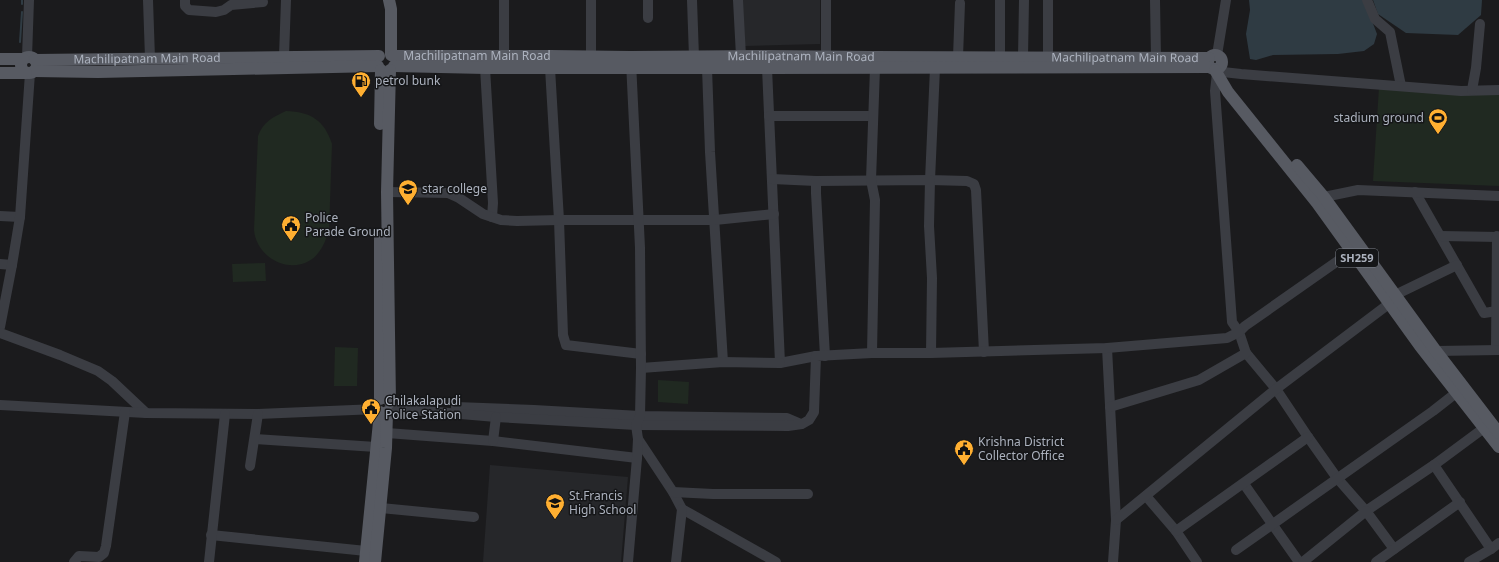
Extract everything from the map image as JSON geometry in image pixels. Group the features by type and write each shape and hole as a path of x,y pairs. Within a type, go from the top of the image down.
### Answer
{"main road":[{"path":"366,556 376,448 385,406 387,192 385,0"},
{"path":"376,562 387,433 379,192 386,62 391,9 389,0"},
{"name":"Machilipatnam Main Road","path":"0,73 29,66 150,58 284,56 485,68 550,68 694,57 741,56 826,62 874,68 935,68 1098,62 1156,57 1216,66"},
{"name":"Machilipatnam Main Road","path":"0,59 29,66 98,72 386,62 504,56 591,57 631,63 707,68 767,68 826,62 958,57 1048,58 1098,62 1216,66"},
{"name":"SH259","path":"1216,66 1233,89 1324,197 1392,299 1432,354 1492,428 1499,447"},
{"name":"SH259","path":"1216,66 1228,92 1317,203 1352,251 1392,299"},
{"name":"SH259","path":"1432,354 1456,393 1492,428"}],"street":[{"path":"29,0 29,66 20,217 0,327 98,371 112,381 146,413"},
{"path":"148,0 150,58"},
{"path":"185,0 186,6 189,10 216,12 224,10 231,5 263,2"},
{"path":"284,56 286,0"},
{"path":"504,0 504,56"},
{"path":"591,0 591,57"},
{"path":"648,0 648,18"},
{"path":"692,0 694,57"},
{"path":"738,0 741,56"},
{"path":"826,0 826,62"},
{"path":"1000,0 1000,57"},
{"path":"1023,58 1024,0"},
{"path":"1048,0 1048,58"},
{"path":"1156,0 1156,57"},
{"path":"1226,0 1216,66 1215,91 1232,322 1239,332 1246,353 1276,388 1337,478 1366,512 1394,549"},
{"path":"1367,0 1375,18 1390,32 1401,86"},
{"path":"958,57 960,3"},
{"path":"1472,90 1476,68 1480,24"},
{"path":"628,562 637,458 641,368 639,220 631,63"},
{"path":"1216,66 1242,74 1401,86 1499,90"},
{"path":"485,68 493,203 492,217"},
{"path":"550,68 559,220 563,335 566,345 641,354"},
{"path":"707,68 710,152 723,362"},
{"path":"767,68 780,363"},
{"path":"872,353 875,200 871,180 874,68"},
{"path":"931,353 932,278 929,226 935,68"},
{"path":"769,116 873,116"},
{"path":"772,179 816,181 930,180 967,181 974,184 976,190 984,352"},
{"path":"0,405 146,413 224,414 258,414 385,406 638,420 788,426 802,424 809,420 814,412 820,356 816,181"},
{"path":"1324,197 1358,190 1499,196"},
{"path":"387,192 448,194 459,198 483,214 501,220 517,221 715,220 774,214"},
{"path":"1415,192 1484,313 1497,311"},
{"path":"0,216 20,217"},
{"path":"1432,354 1498,350 1498,236 1441,236"},
{"path":"641,368 723,362 780,363 820,356 872,353 984,352 1107,348 1227,338 1239,332 1245,326 1352,251"},
{"path":"0,264 12,265"},
{"path":"1116,520 1276,388 1392,299 1457,265"},
{"path":"1107,348 1116,520 1113,562"},
{"path":"1110,406 1199,380 1246,353"},
{"path":"1236,550 1433,411 1456,393"},
{"path":"385,406 496,417 638,420"},
{"path":"74,562 79,556 99,557 104,553 125,412"},
{"path":"209,562 224,414"},
{"path":"250,466 258,414"},
{"path":"493,441 496,417"},
{"path":"1303,562 1366,512 1434,465 1492,428"},
{"path":"387,433 493,441 637,458"},
{"path":"1176,531 1308,437"},
{"path":"638,439 673,492 682,509 776,562"},
{"path":"255,440 376,448"},
{"path":"1434,465 1460,502 1495,546 1469,562"},
{"path":"1244,484 1299,562"},
{"path":"673,492 713,494 808,494"},
{"path":"1146,496 1176,531 1197,562"},
{"path":"1376,562 1460,502"},
{"path":"381,508 474,517"},
{"path":"676,562 682,509"},
{"path":"211,536 366,556"}],"shaded area":[{"path":"742,0 820,0 820,44 745,46"},
{"path":"1249,0 1364,0 1377,34 1374,44 1364,51 1338,54 1273,55 1256,60 1250,59 1246,34 1250,10"},
{"path":"1373,0 1482,0 1481,15 1458,35 1406,33 1378,14"},
{"name":"stadium ground","path":"1379,87 1499,88 1499,186 1373,181"},
{"path":"286,111 303,113 321,123 332,144 329,231 322,248 313,258 300,264 291,265 273,260 266,254 256,239 254,230 258,136 269,120"},
{"path":"265,263 266,281 233,282 232,264"},
{"path":"335,347 358,348 357,386 334,386"},
{"path":"658,380 689,382 688,404 658,402"},
{"name":"St.Francis High School","path":"490,465 628,477 621,562 483,562"}],"waterway":[{"path":"20,42 22,12"}],"place":[{"name":"petrol bunk","path":"361,98"},
{"name":"stadium ground","path":"1438,135"},
{"name":"star college","path":"408,206"},
{"name":"Police Parade Ground","path":"291,242"},
{"name":"Chilakalapudi Police Station","path":"371,425"},
{"name":"Krishna District Collector Office","path":"964,466"},
{"name":"St.Francis High School","path":"555,520"}]}
